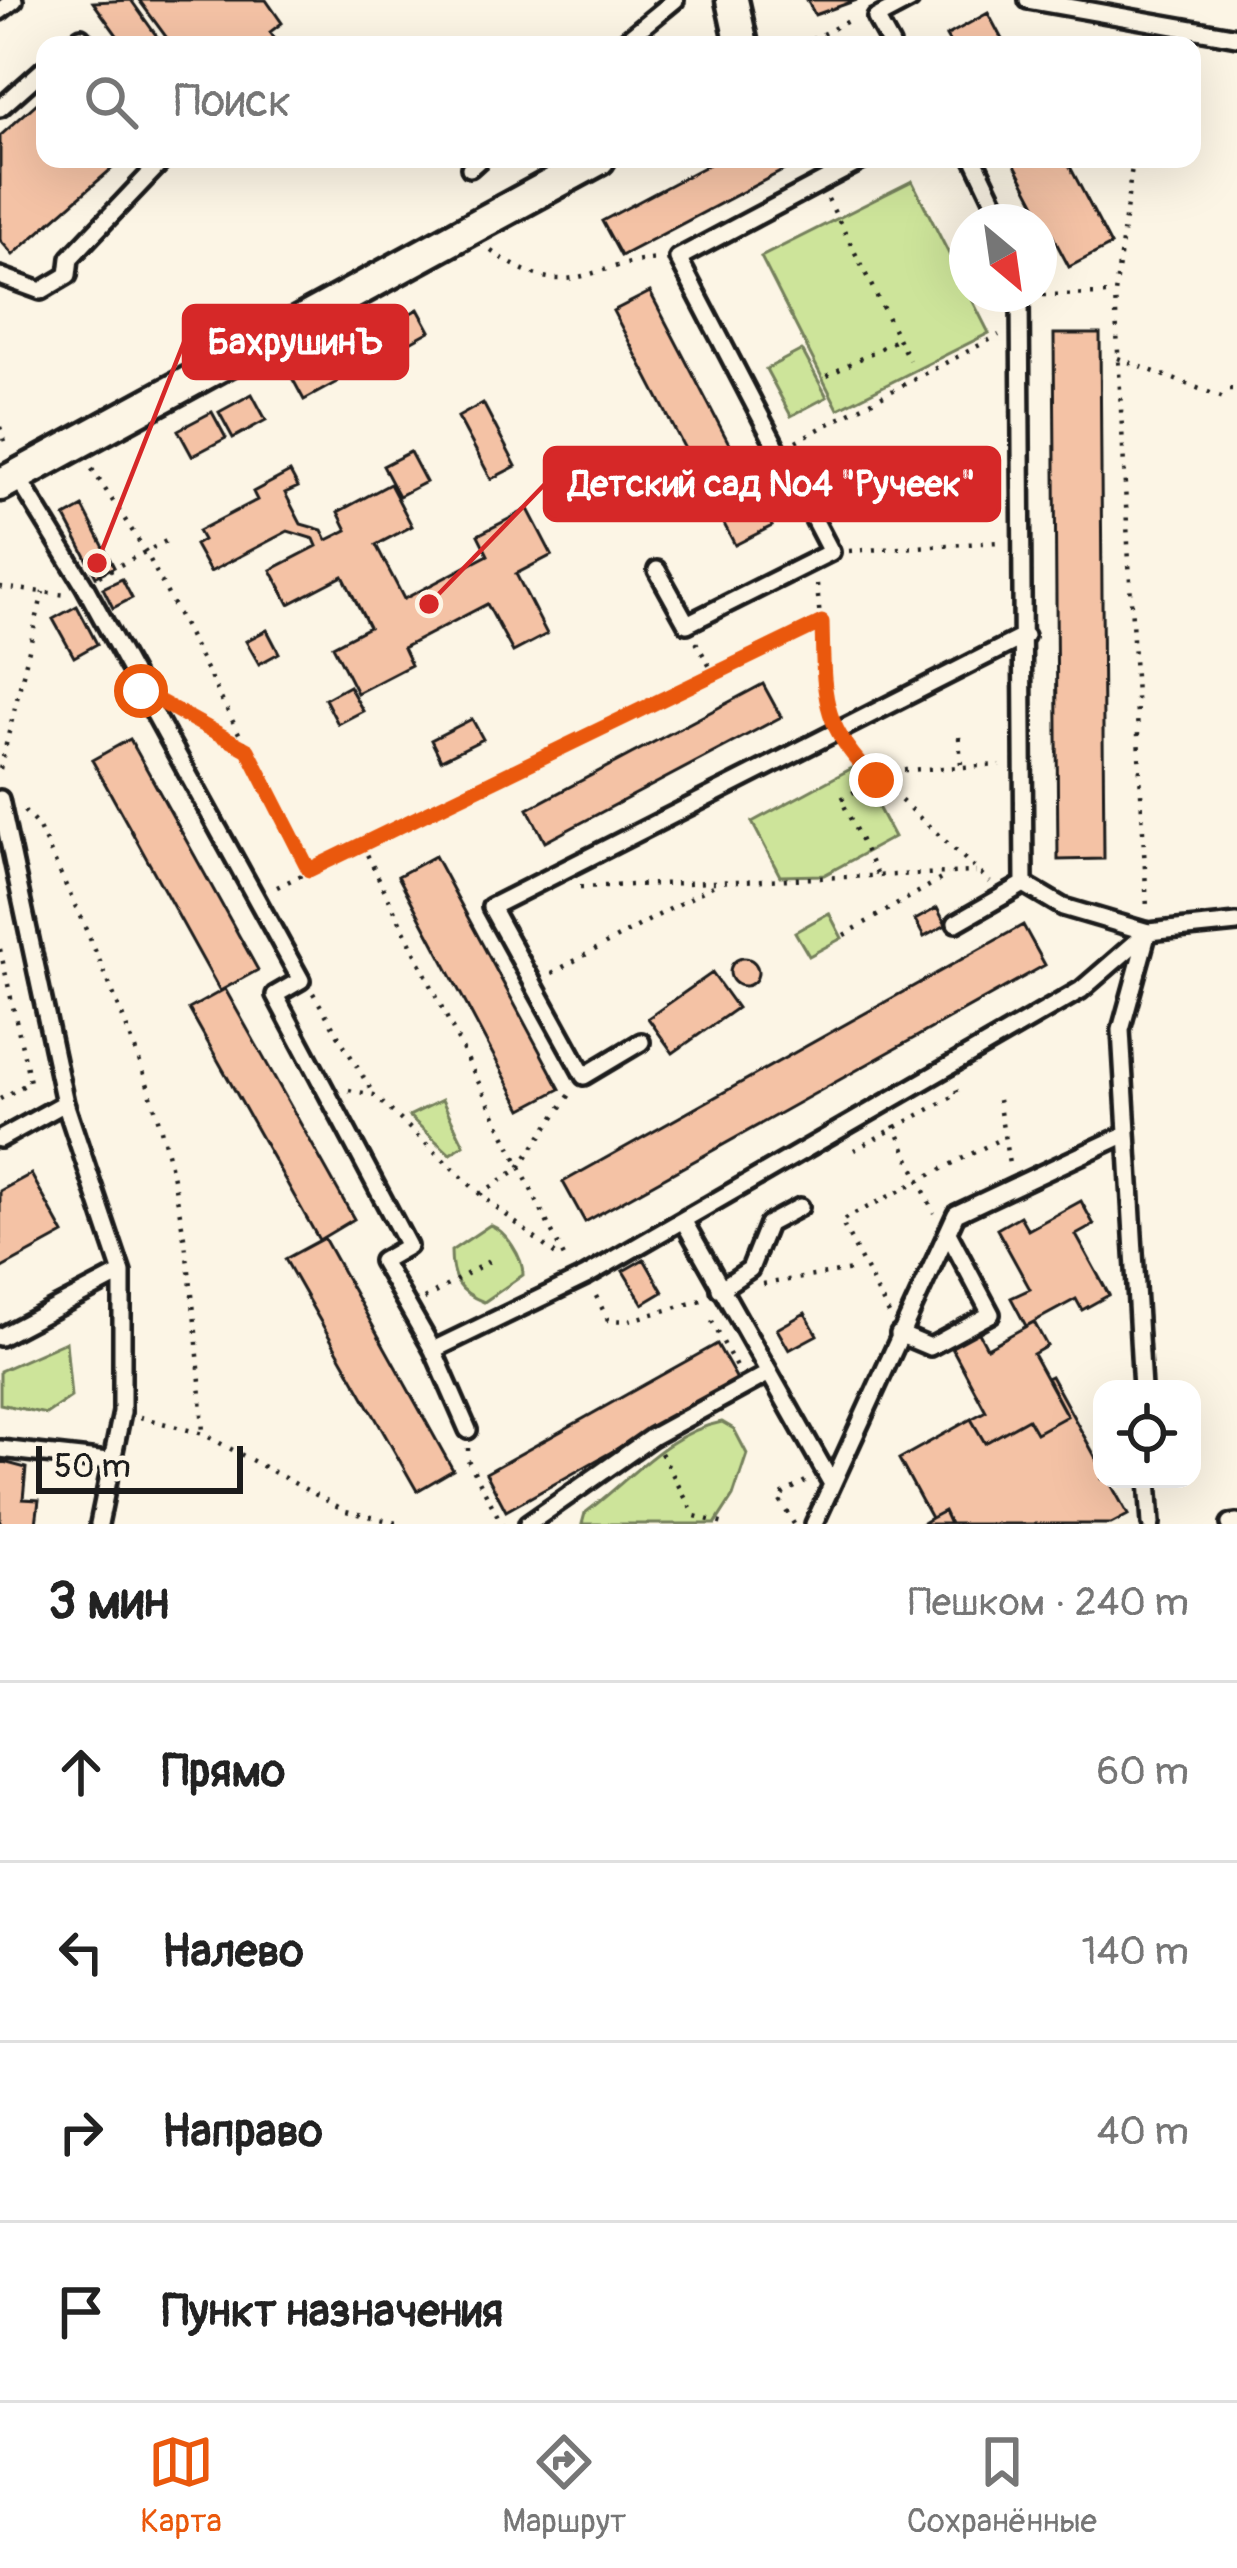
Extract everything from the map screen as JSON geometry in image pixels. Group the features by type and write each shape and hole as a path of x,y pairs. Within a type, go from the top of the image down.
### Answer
{"street":[{"path":"732,0 740,36"},
{"path":"8,480 582,168"}],"lane":[{"path":"0,10 14,0"},
{"path":"631,36 675,0"},
{"path":"886,36 876,18 910,0"},
{"path":"1028,0 1237,37"},
{"path":"0,108 36,76"},
{"path":"0,276 41,292 68,275 70,258 155,168"},
{"path":"656,570 686,624 831,552 678,258 848,168"},
{"path":"978,168 995,204"},
{"path":"1020,312 1024,884"},
{"path":"8,480 87,591 301,980 275,995 408,1246 382,1261 433,1350 468,1430"},
{"path":"641,1042 584,1076 491,907 1025,636"},
{"path":"6,799 7,879 65,1103 122,1274 122,1412 108,1461 99,1524"},
{"path":"1024,884 1063,907 1148,932 1237,923"},
{"path":"956,923 1024,884"},
{"path":"433,1350 586,1276 1081,990 1148,932"},
{"path":"1141,1380 1121,1030 1148,932"},
{"path":"0,1139 65,1103"},
{"path":"814,1524 943,1228 956,1214 1126,1133"},
{"path":"721,1290 750,1269 768,1224 800,1207"},
{"path":"682,1220 832,1484"},
{"path":"899,1334 931,1347 991,1314 943,1228"},
{"path":"0,1337 122,1274"},
{"path":"528,1524 652,1437 769,1373"},
{"path":"0,1449 108,1461"},
{"path":"1149,1488 1151,1524"}],"path":[{"path":"816,36 847,18 876,18"},
{"path":"1132,168 1115,294 1148,932"},
{"path":"820,183 909,360"},
{"path":"463,232 517,269 566,283 632,263"},
{"path":"1057,294 1115,294"},
{"path":"778,450 1020,324"},
{"path":"827,376 898,339"},
{"path":"1118,358 1229,400"},
{"path":"73,441 146,552 309,870"},
{"path":"0,587 87,591 172,538"},
{"path":"831,552 1024,541"},
{"path":"814,561 822,622 824,708 835,732 876,780 1004,893"},
{"path":"0,769 43,592"},
{"path":"255,898 822,622"},
{"path":"686,624 714,674"},
{"path":"141,691 248,750"},
{"path":"959,736 962,765"},
{"path":"868,772 1022,765"},
{"path":"876,780 841,799 877,874"},
{"path":"6,799 38,826 92,940 142,1067 181,1220 198,1329 203,1434"},
{"path":"301,980 323,1006 374,1095 480,1194 567,1264 362,844"},
{"path":"525,890 976,872"},
{"path":"844,935 952,873"},
{"path":"533,983 721,881"},
{"path":"0,950 30,1082 0,1099"},
{"path":"854,1150 958,1094 946,1068"},
{"path":"322,1084 374,1095"},
{"path":"480,1194 518,1169 569,1097"},
{"path":"998,1100 1013,1187"},
{"path":"886,1102 943,1228"},
{"path":"899,1334 841,1221 1004,1137"},
{"path":"409,1308 496,1258"},
{"path":"721,1290 852,1270"},
{"path":"586,1276 608,1320 628,1322 700,1297 745,1385"},
{"path":"122,1412 203,1434 346,1511 401,1524"},
{"path":"468,1430 468,1460 502,1524"},
{"path":"652,1437 695,1516 724,1524"},
{"path":"794,1524 778,1497 801,1484"}],"green space":[{"path":"912,181 949,254 949,312 978,312 989,333 838,409 761,257"},
{"path":"802,350 827,397 791,416 766,369"},
{"path":"856,766 894,837 824,875 780,876 752,822"},
{"path":"829,913 842,938 809,956 795,932"},
{"path":"442,1100 464,1145 450,1154 409,1116"},
{"path":"490,1225 512,1246 523,1275 484,1302 458,1283 451,1251"},
{"path":"66,1342 71,1397 46,1414 0,1404 0,1371"},
{"path":"722,1422 734,1429 747,1454 733,1496 715,1524 582,1524 585,1513 649,1459 683,1436"}],"building":[{"path":"131,0 157,36 118,36 93,2"},
{"path":"139,0 266,0 282,23 270,32 273,36 165,36"},
{"path":"807,0 857,0 815,15"},
{"path":"988,13 1000,36 946,36"},
{"path":"36,104 36,168 113,168 13,255 0,240 0,136"},
{"path":"702,168 788,168 621,256 602,221"},
{"path":"1017,168 1071,168 1111,245 1069,267 1057,244 1057,204 1036,204"},
{"path":"650,292 772,526 735,545 613,311"},
{"path":"418,309 430,331 385,356 373,334"},
{"path":"1054,334 1100,334 1104,859 1058,860"},
{"path":"323,356 337,382 304,400 290,374"},
{"path":"252,394 266,420 233,438 219,412"},
{"path":"483,403 516,466 491,479 458,417"},
{"path":"212,412 226,438 192,456 178,430"},
{"path":"410,452 426,482 399,496 383,466"},
{"path":"290,472 298,487 285,493 301,524 322,530 327,540 347,530 338,512 390,484 412,526 376,545 404,599 488,555 478,535 528,509 552,555 516,574 547,634 513,652 487,604 403,648 411,665 357,693 333,646 369,627 343,576 289,604 271,570 317,546 314,539 288,531 210,572 195,545 203,540 198,531 257,500 253,492"},
{"path":"83,507 114,567 96,576 65,517"},
{"path":"122,579 132,598 113,608 103,588"},
{"path":"77,606 97,644 74,657 53,619"},
{"path":"267,630 279,653 259,664 246,641"},
{"path":"763,684 781,717 545,842 528,809"},
{"path":"349,686 363,711 338,724 325,699"},
{"path":"472,719 483,739 441,760 431,740"},
{"path":"130,739 258,970 220,991 92,760"},
{"path":"435,856 560,1089 522,1109 398,876"},
{"path":"937,908 946,925 924,937 915,920"},
{"path":"1023,925 1045,965 585,1222 563,1182"},
{"path":"744,958 754,962 758,972 754,982 744,986 734,982 730,972 734,962"},
{"path":"712,973 737,1008 673,1053 648,1018"},
{"path":"225,989 354,1219 319,1240 189,1009"},
{"path":"31,1174 64,1234 0,1269 0,1191"},
{"path":"1081,1201 1094,1225 1076,1235 1109,1295 1082,1310 1076,1299 1026,1326 1011,1298 1030,1289 997,1229 1020,1216 1028,1230"},
{"path":"324,1238 453,1470 417,1491 285,1259"},
{"path":"644,1259 663,1292 643,1304 623,1271"},
{"path":"805,1313 817,1335 789,1350 777,1329"},
{"path":"1034,1322 1047,1346 1033,1354 1067,1416 1036,1433 1028,1419 985,1443 971,1419 986,1411 951,1346 978,1331 987,1348"},
{"path":"717,1344 738,1381 506,1511 486,1473"},
{"path":"1051,1376 1093,1453 1093,1488 1113,1488 1128,1515 1111,1524 950,1524 944,1511 931,1518 899,1459 971,1419 985,1443 1028,1419 1036,1433 1067,1416 1047,1378"},
{"path":"0,1461 26,1468 23,1499 39,1500 36,1524 0,1524"},
{"path":"944,1511 950,1524 921,1524 931,1518"}],"place":[{"name":"БахрушинЪ","path":"97,563"},
{"name":"Детский сад №4 \"Ручеек\"","path":"429,604"}],"route":[{"path":"141,691 248,750 309,870 822,622 824,708 852,758 876,780"}]}
